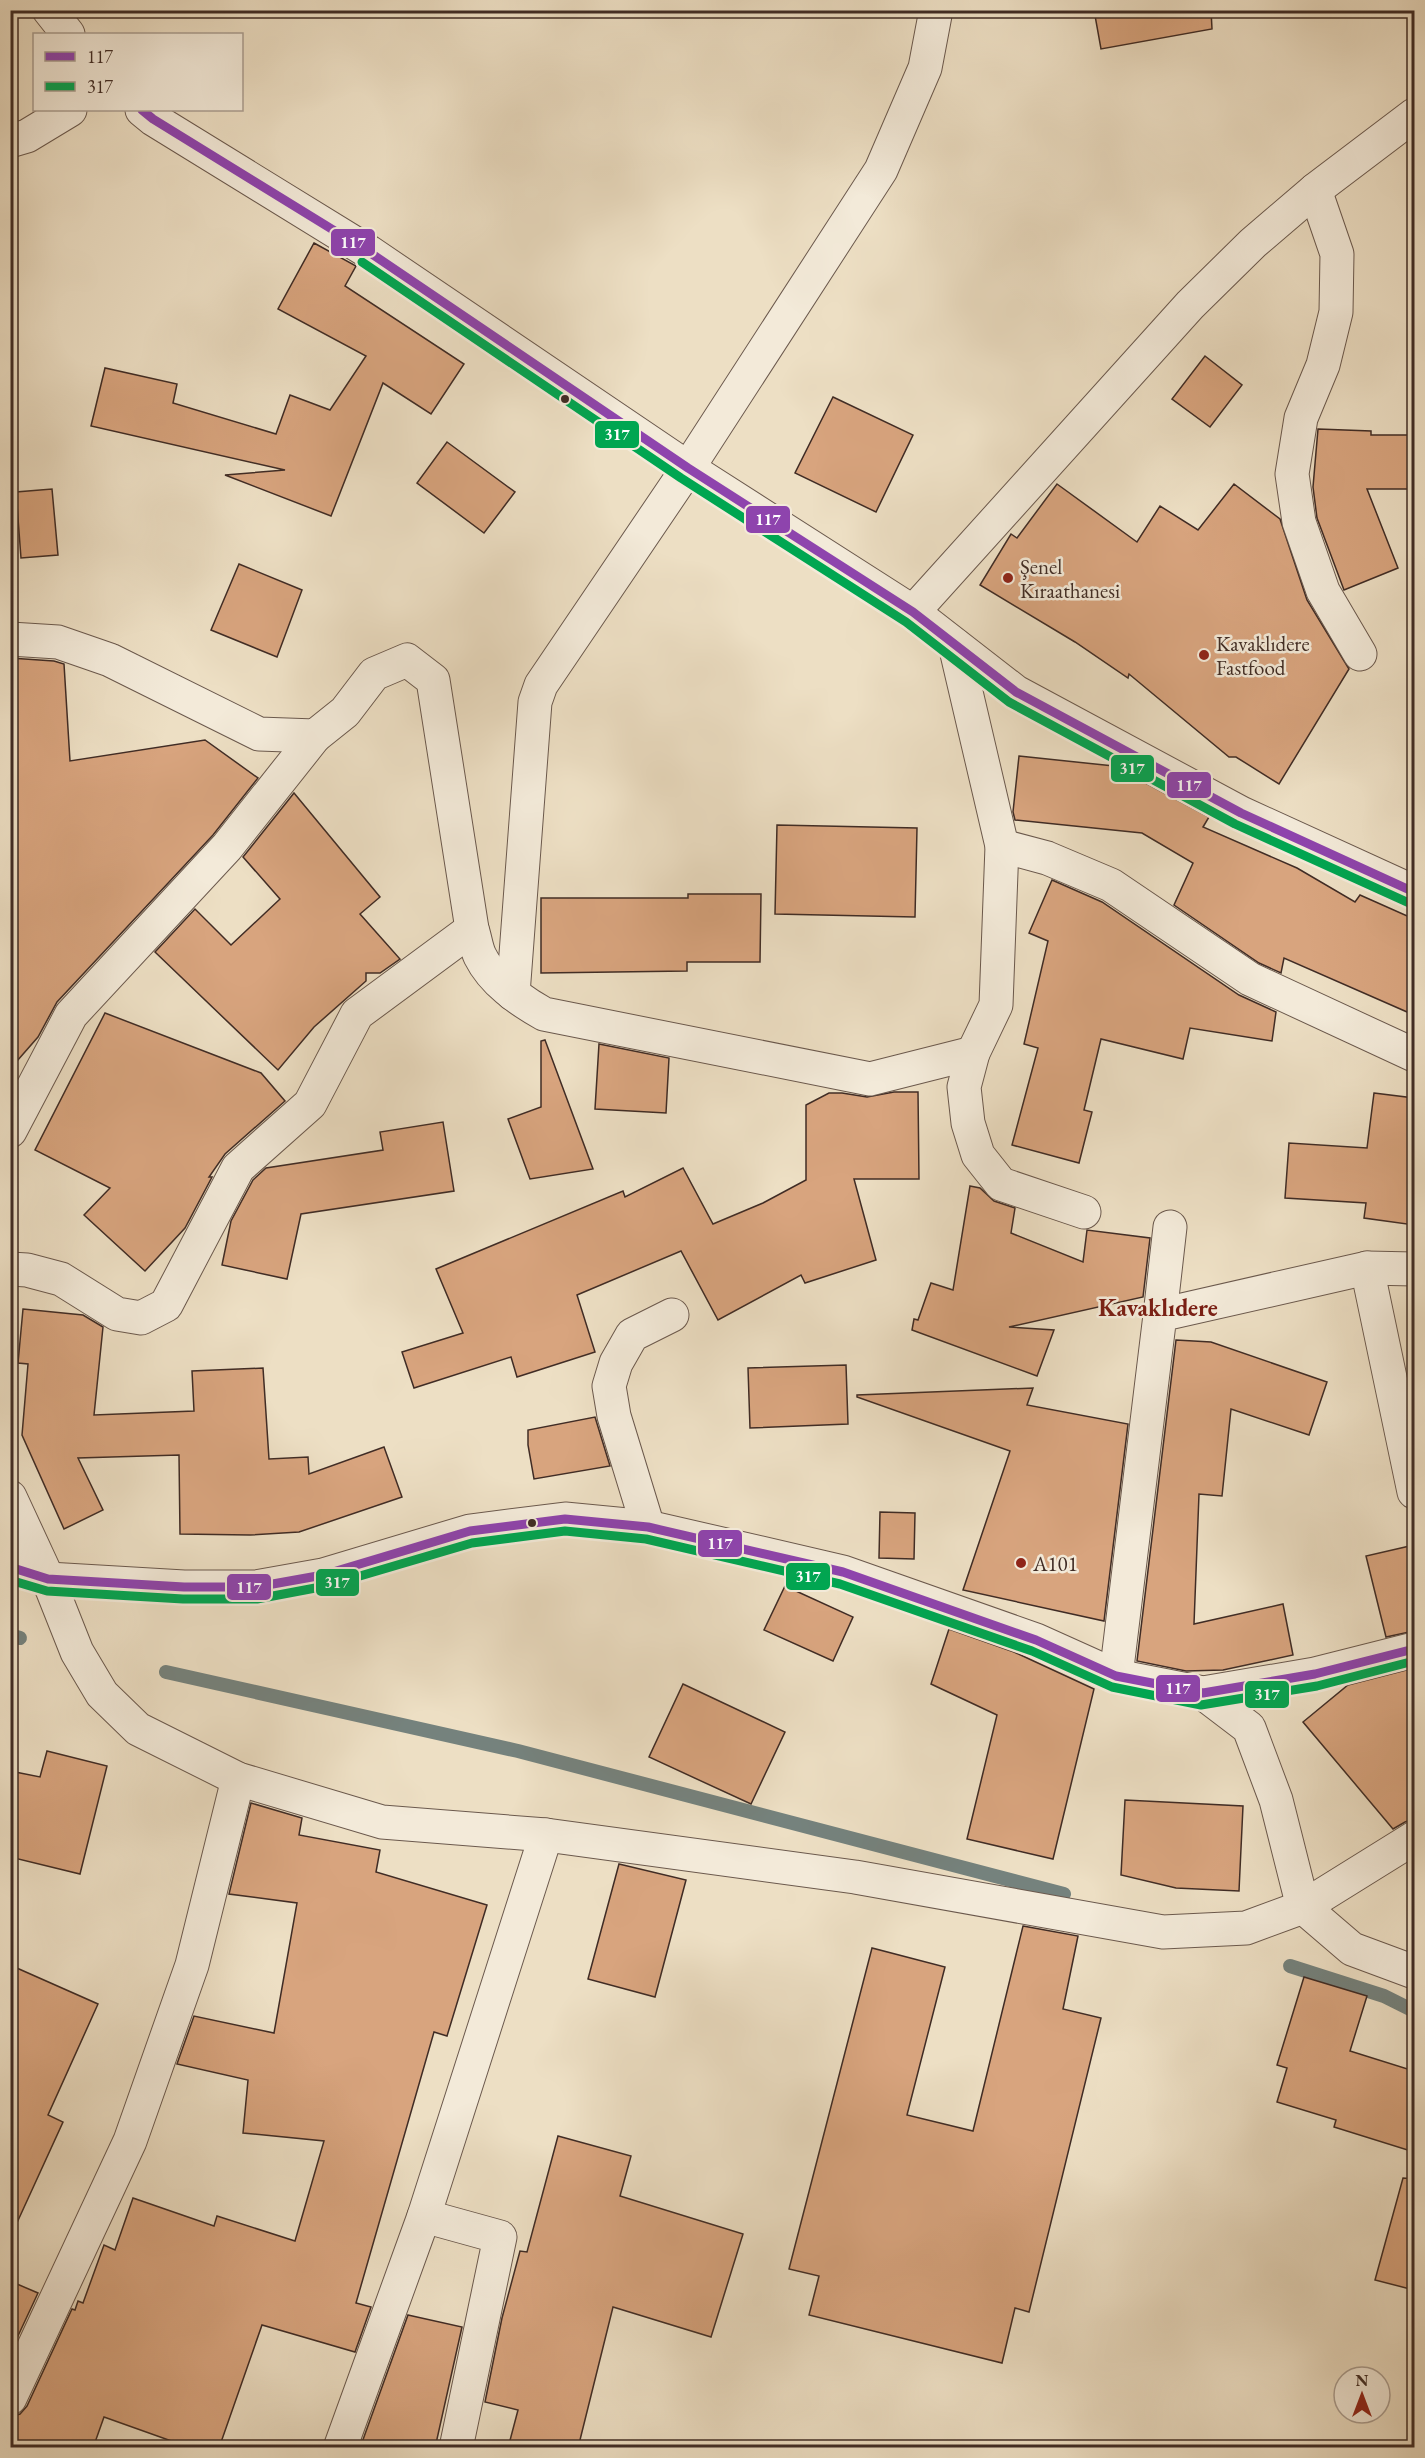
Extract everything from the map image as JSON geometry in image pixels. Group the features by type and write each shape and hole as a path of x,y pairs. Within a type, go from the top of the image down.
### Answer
{"street":[{"path":"49,10 67,33"},
{"path":"513,994 536,702 541,685 688,468 881,170 925,68 936,10"},
{"path":"10,141 27,136 68,111"},
{"path":"143,111 153,120 369,252 688,468 913,612 1016,692 1241,813 1414,892"},
{"path":"913,612 1190,306 1253,243 1315,190 1414,115"},
{"path":"1315,190 1337,254 1336,312 1323,364 1301,418 1292,474 1299,522 1323,591 1360,654"},
{"path":"10,639 58,642 110,660 259,734 315,736"},
{"path":"956,645 1002,846 996,1005 973,1053 964,1087 968,1123 978,1155 1001,1184 1084,1212"},
{"path":"10,1131 71,1015 227,847 315,736 345,712 374,674 407,660 433,681 472,928 480,956 498,979 520,1001 544,1014 870,1079 973,1053"},
{"path":"1002,846 1047,858 1111,885 1250,979 1414,1055"},
{"path":"10,1269 27,1270 61,1279 117,1314 141,1318 166,1305 238,1168 310,1104 357,1014 472,928"},
{"path":"1116,1676 1170,1227"},
{"path":"1161,1316 1367,1268 1414,1269"},
{"path":"1367,1268 1414,1492"},
{"path":"648,1527 614,1416 609,1386 616,1362 632,1335 672,1316"},
{"path":"10,1497 48,1579 77,1652 102,1694 138,1729 238,1779 382,1822 546,1835 855,1877 1163,1932 1246,1928 1303,1907 1414,1838"},
{"path":"10,1567 48,1579 184,1587 256,1587 323,1575 470,1531 565,1519 648,1527 843,1572 1036,1640 1116,1676 1203,1694 1315,1674 1414,1649"},
{"path":"1203,1694 1249,1728 1276,1800 1303,1907 1352,1949 1414,1972"},
{"path":"10,2398 130,2141 192,1965 238,1779"},
{"path":"340,2448 424,2216 546,1835"},
{"path":"424,2216 500,2237 456,2448"}],"building":[{"path":"1094,10 1211,10 1212,29 1101,49"},
{"path":"314,243 356,266 345,286 464,364 431,414 383,383 331,516 225,475 285,470 91,426 105,368 177,384 173,403 276,434 290,395 330,410 366,356 278,309"},
{"path":"1205,356 1242,385 1210,427 1172,399"},
{"path":"833,397 913,435 876,512 795,473"},
{"path":"1318,429 1371,431 1371,435 1414,435 1414,489 1367,489 1398,568 1344,590 1317,518 1313,487"},
{"path":"447,442 515,492 484,533 417,483"},
{"path":"1057,484 1137,542 1160,506 1198,530 1234,484 1280,519 1307,600 1349,669 1279,784 1236,757 1229,757 1129,674 1128,678 1075,642 980,585 1011,534 1017,538"},
{"path":"52,489 58,555 21,558 16,492"},
{"path":"239,564 302,590 277,657 211,630"},
{"path":"10,658 54,661 64,664 70,761 205,740 258,778 213,835 57,1002 38,1037 10,1069"},
{"path":"1019,756 1114,766 1209,817 1203,827 1297,868 1355,902 1360,895 1414,919 1414,1015 1284,958 1281,973 1259,963 1174,905 1193,863 1142,833 1015,820 1013,812"},
{"path":"294,793 380,897 360,914 400,959 380,973 366,973 366,981 314,1027 278,1070 155,952 195,909 231,945 280,899 243,857"},
{"path":"777,825 917,828 915,917 775,914"},
{"path":"1052,880 1102,902 1239,995 1276,1012 1272,1041 1190,1028 1183,1059 1101,1039 1084,1110 1092,1112 1079,1163 1012,1145 1038,1048 1024,1044 1048,941 1029,933"},
{"path":"688,894 761,894 760,962 687,962 687,971 541,973 541,898 688,898"},
{"path":"105,1013 261,1073 285,1101 225,1154 209,1177 212,1177 185,1228 145,1271 84,1215 110,1188 35,1150"},
{"path":"545,1040 593,1169 530,1179 508,1119 541,1107 541,1041"},
{"path":"599,1044 669,1058 666,1113 595,1109"},
{"path":"894,1092 918,1092 919,1179 854,1179 876,1260 805,1283 801,1275 718,1320 681,1251 577,1295 595,1352 517,1377 511,1357 414,1388 402,1352 463,1333 436,1269 623,1191 625,1197 683,1168 713,1224 763,1203 806,1180 806,1105 829,1093 867,1097"},
{"path":"1374,1093 1414,1098 1414,1225 1364,1218 1366,1203 1285,1198 1289,1143 1367,1148"},
{"path":"443,1122 454,1191 301,1214 287,1279 222,1265 231,1221 253,1180 266,1168 383,1150 380,1132"},
{"path":"970,1186 980,1188 994,1201 1015,1208 1011,1233 1083,1262 1087,1230 1150,1238 1143,1297 1009,1327 1054,1330 1037,1376 912,1330 914,1319 918,1320 931,1283 953,1290"},
{"path":"23,1309 83,1315 103,1327 94,1415 194,1411 192,1371 263,1368 269,1459 308,1457 309,1474 384,1447 402,1497 299,1532 250,1535 180,1534 179,1455 78,1458 103,1510 64,1529 22,1435 28,1364 18,1363"},
{"path":"1176,1340 1211,1342 1327,1382 1309,1435 1231,1409 1222,1496 1199,1494 1194,1624 1283,1604 1293,1655 1223,1670 1186,1671 1137,1661"},
{"path":"846,1365 848,1424 750,1428 748,1368"},
{"path":"1033,1388 1027,1405 1128,1424 1104,1621 963,1590 1010,1451 857,1397 857,1395"},
{"path":"595,1417 610,1466 534,1479 528,1445 528,1430"},
{"path":"880,1512 915,1513 914,1559 879,1558"},
{"path":"1414,1545 1414,1631 1386,1637 1366,1556"},
{"path":"785,1586 853,1617 833,1661 764,1630"},
{"path":"949,1629 1014,1652 1094,1689 1053,1859 967,1839 997,1715 931,1684"},
{"path":"1414,1668 1414,1819 1393,1829 1303,1722 1348,1685"},
{"path":"683,1684 785,1732 751,1804 649,1757"},
{"path":"47,1751 107,1766 80,1874 10,1857 10,1771 40,1777"},
{"path":"1125,1800 1243,1806 1239,1891 1176,1888 1121,1875"},
{"path":"251,1803 302,1818 299,1835 380,1850 376,1872 487,1905 447,2036 434,2032 356,2303 371,2307 355,2352 262,2325 219,2448 191,2448 104,2417 93,2448 10,2448 10,2417 20,2414 27,2406 72,2309 75,2310 78,2301 83,2303 104,2245 115,2250 133,2198 214,2226 217,2216 295,2241 324,2141 243,2133 248,2080 177,2064 194,2016 274,2033 297,1903 229,1894"},
{"path":"619,1864 686,1880 655,1997 588,1979"},
{"path":"1023,1926 1078,1936 1063,2009 1101,2018 1029,2312 1015,2308 1002,2363 809,2315 819,2276 789,2269 872,1948 945,1967 907,2115 973,2131"},
{"path":"10,1965 98,2004 48,2115 63,2122 10,2238"},
{"path":"1304,1977 1367,1996 1350,2051 1414,2071 1414,2152 1334,2127 1336,2120 1277,2102 1287,2068 1277,2065"},
{"path":"558,2136 631,2156 620,2196 743,2234 711,2337 613,2307 578,2448 508,2448 518,2410 485,2402 502,2318 520,2251 527,2252"},
{"path":"1403,2178 1414,2179 1414,2290 1375,2280"},
{"path":"10,2281 38,2293 10,2353"},
{"path":"408,2315 462,2327 435,2448 360,2448"}],"waterway":[{"path":"10,1635 20,1638"},
{"path":"166,1672 518,1751 1064,1894"},
{"path":"1290,1966 1384,1996 1414,2011"}],"transit line":[{"name":"117","path":"143,111 369,252 688,468 913,612 1016,692 1241,813 1414,892"},
{"name":"317","path":"362,262 681,478 906,622 1009,702 1235,824 1409,903"},
{"name":"117","path":"10,1567 48,1579 184,1587 256,1587 323,1575 470,1531 565,1519 648,1527 843,1572 1036,1640 1116,1676 1203,1693 1315,1674 1414,1649"},
{"name":"317","path":"10,1580 47,1591 183,1599 257,1599 326,1586 472,1543 565,1531 646,1539 840,1584 1032,1651 1112,1687 1201,1705 1317,1686 1414,1661"}],"place":[{"name":"Şenel Kıraathanesi","path":"1008,578"},
{"name":"Kavaklıdere Fastfood","path":"1204,655"},
{"name":"A101","path":"1021,1563"}],"district":[{"name":"Kavaklıdere","path":"1158,1307"}]}
